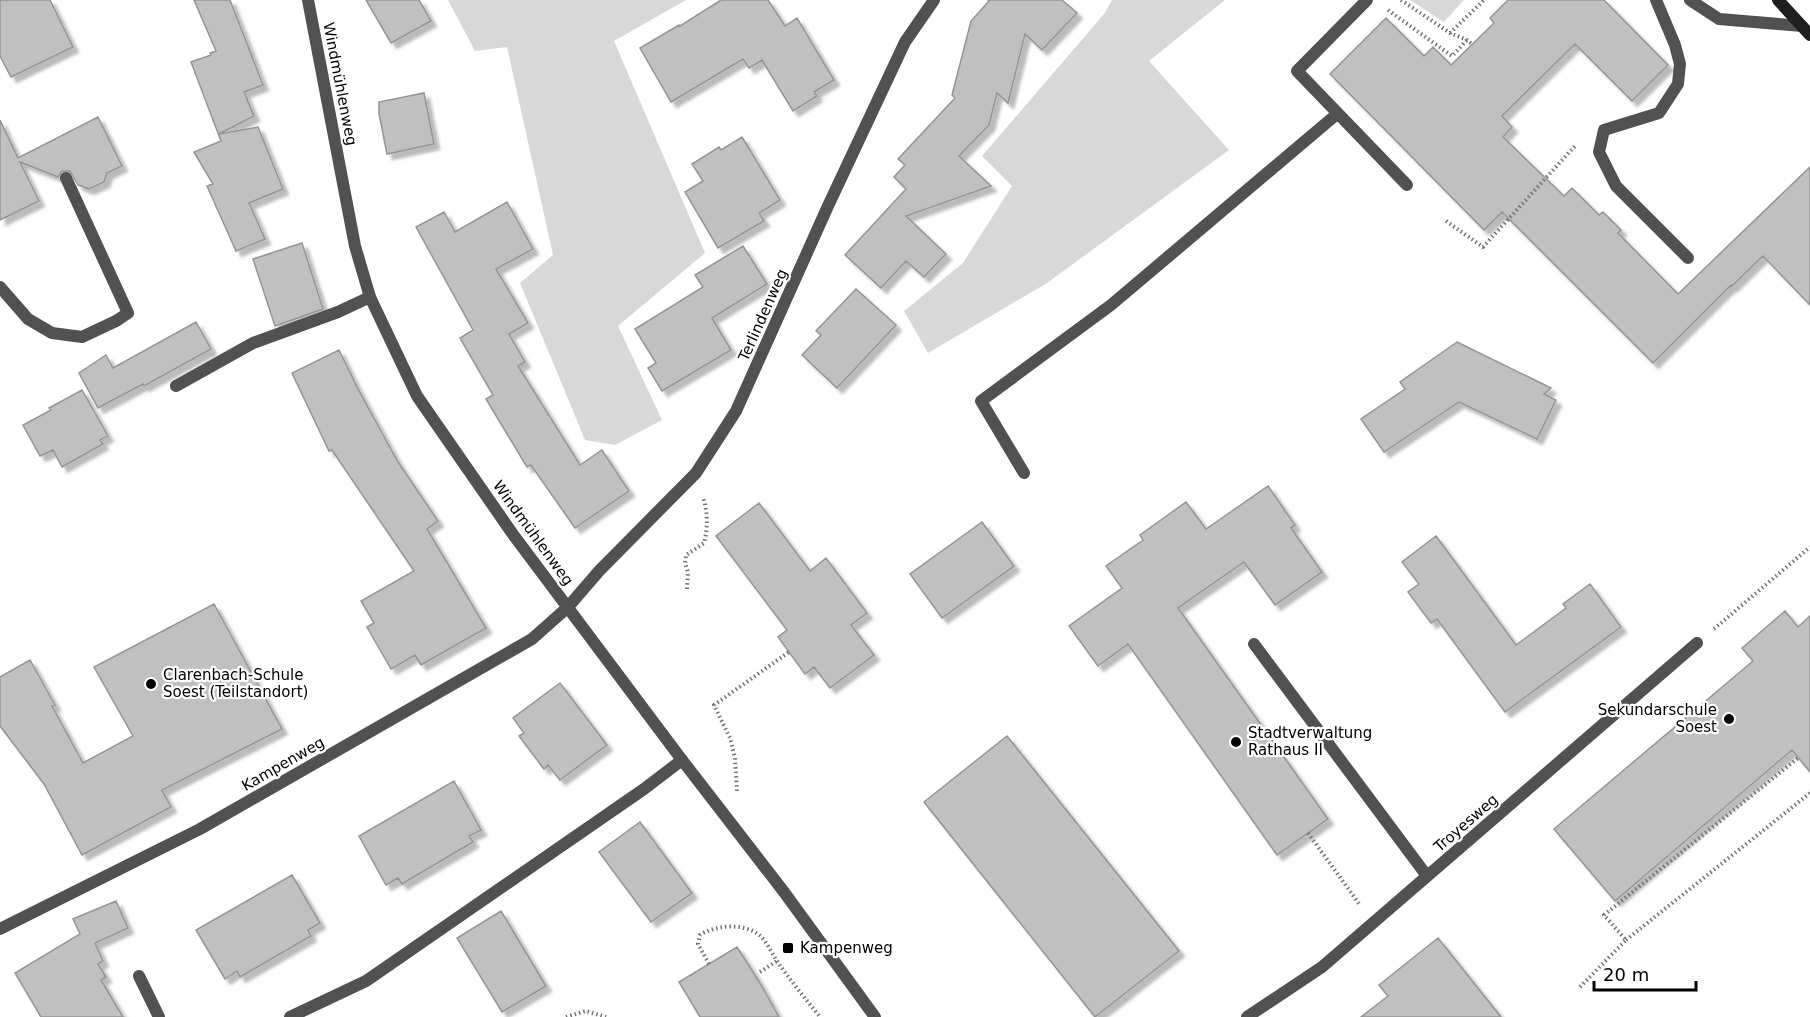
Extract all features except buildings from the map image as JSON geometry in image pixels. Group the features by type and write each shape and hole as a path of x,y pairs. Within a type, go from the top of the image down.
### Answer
{"street":[{"name":"Windmühlenweg","path":"309,0 355,246 370,297 417,396 512,532 682,760 784,892 875,1017"},
{"name":"Terlindenweg","path":"568,607 599,571 696,473 736,411 905,42 934,0"},
{"path":"1367,0 1297,71 1407,185"},
{"path":"1656,0 1676,45 1680,64 1678,84 1659,113 1604,130 1599,152 1616,186 1688,258"},
{"path":"1690,0 1719,20 1806,30"},
{"path":"1778,0 1806,30"},
{"path":"1024,473 981,401 1111,305 1337,114"},
{"path":"0,287 27,319 52,333 82,336 128,313 66,178"},
{"path":"176,387 253,343 338,312 370,297"},
{"name":"Kampenweg","path":"0,928 210,823 532,639 568,607"},
{"name":"Troyesweg","path":"1247,1017 1322,967 1697,643"},
{"path":"1254,644 1426,876"},
{"path":"290,1017 366,981 644,789 682,760"},
{"path":"139,976 159,1017"}],"path":[{"path":"1401,0 1450,33 1473,45"},
{"path":"1450,33 1484,0"},
{"path":"1386,9 1452,56 1467,40"},
{"path":"1446,221 1483,247 1582,138 1604,130"},
{"path":"687,589 686,555 704,543 707,534 707,510 696,473"},
{"path":"1697,643 1810,547"},
{"path":"737,796 735,758 730,738 714,705 789,652"},
{"path":"1626,940 1604,915 1798,758"},
{"path":"1580,987 1626,940 1810,793"},
{"path":"1308,833 1373,922"},
{"path":"710,964 698,944 700,935 708,930 723,927 749,929 760,935 777,962 820,1017"},
{"path":"760,972 777,962"},
{"path":"566,1017 586,1011 606,1017"}],"shaded area":[{"path":"448,0 686,0 614,41 705,253 618,326 662,420 615,445 585,440 520,283 553,255 507,47 475,51"},
{"path":"1112,0 1225,0 1149,61 1229,150 1047,283 928,353 904,311 963,263 1012,186 982,156 1104,14"},
{"path":"1410,0 1464,0 1444,22"}],"place":[{"name":"Clarenbach-Schule Soest (Teilstandort)","path":"151,684"},
{"name":"Sekundarschule Soest","path":"1729,719"},
{"name":"Stadtverwaltung Rathaus II","path":"1236,742"},
{"name":"Kampenweg","path":"788,948"}]}
